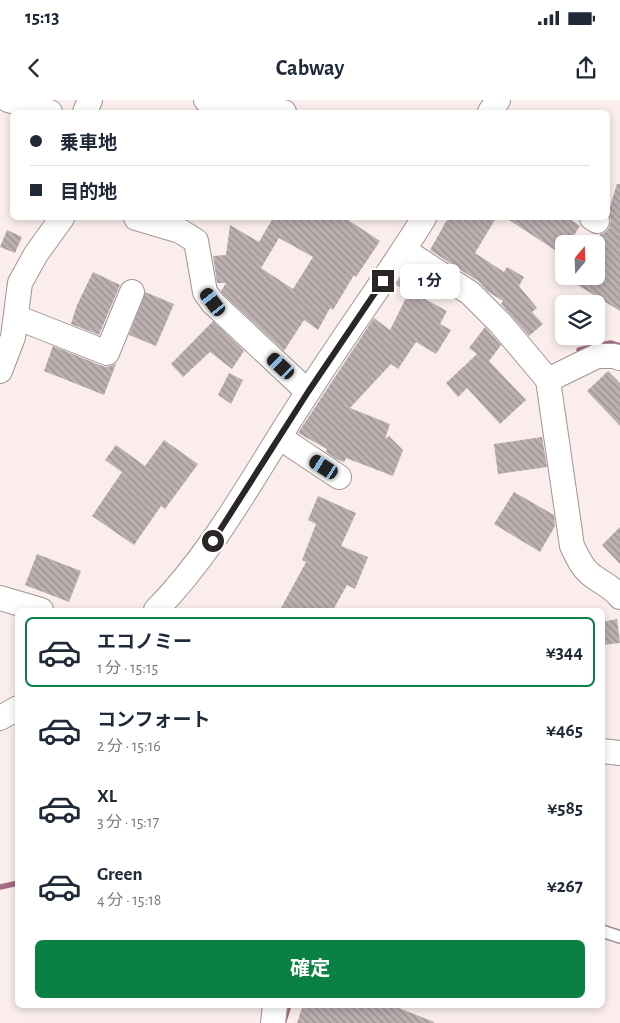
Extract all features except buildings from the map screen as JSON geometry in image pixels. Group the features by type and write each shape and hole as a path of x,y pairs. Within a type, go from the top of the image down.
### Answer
{"street":[{"path":"8,100 43,110"},
{"path":"206,100 271,110"},
{"path":"0,371 13,337 20,283 36,254 61,220"},
{"path":"142,220 180,232 196,240 205,292 213,302 308,392"},
{"path":"158,608 176,590 213,541 308,392 423,220"},
{"path":"404,250 470,293 501,324 548,380 572,546 579,561 588,573 609,586 620,597"},
{"path":"16,317 107,353 132,292"},
{"path":"548,380 596,356 620,358"},
{"path":"279,438 339,477"},
{"path":"0,598 34,608"},
{"path":"0,718 15,710"},
{"path":"605,752 620,753"},
{"path":"273,1023 275,1008"}],"lane":[{"path":"605,932 620,937"}],"waterway":[{"path":"579,350 611,343 620,346"},
{"path":"0,887 15,884"},
{"path":"284,1021 288,1008"}],"route":[{"path":"213,541 308,392 383,281"}]}
